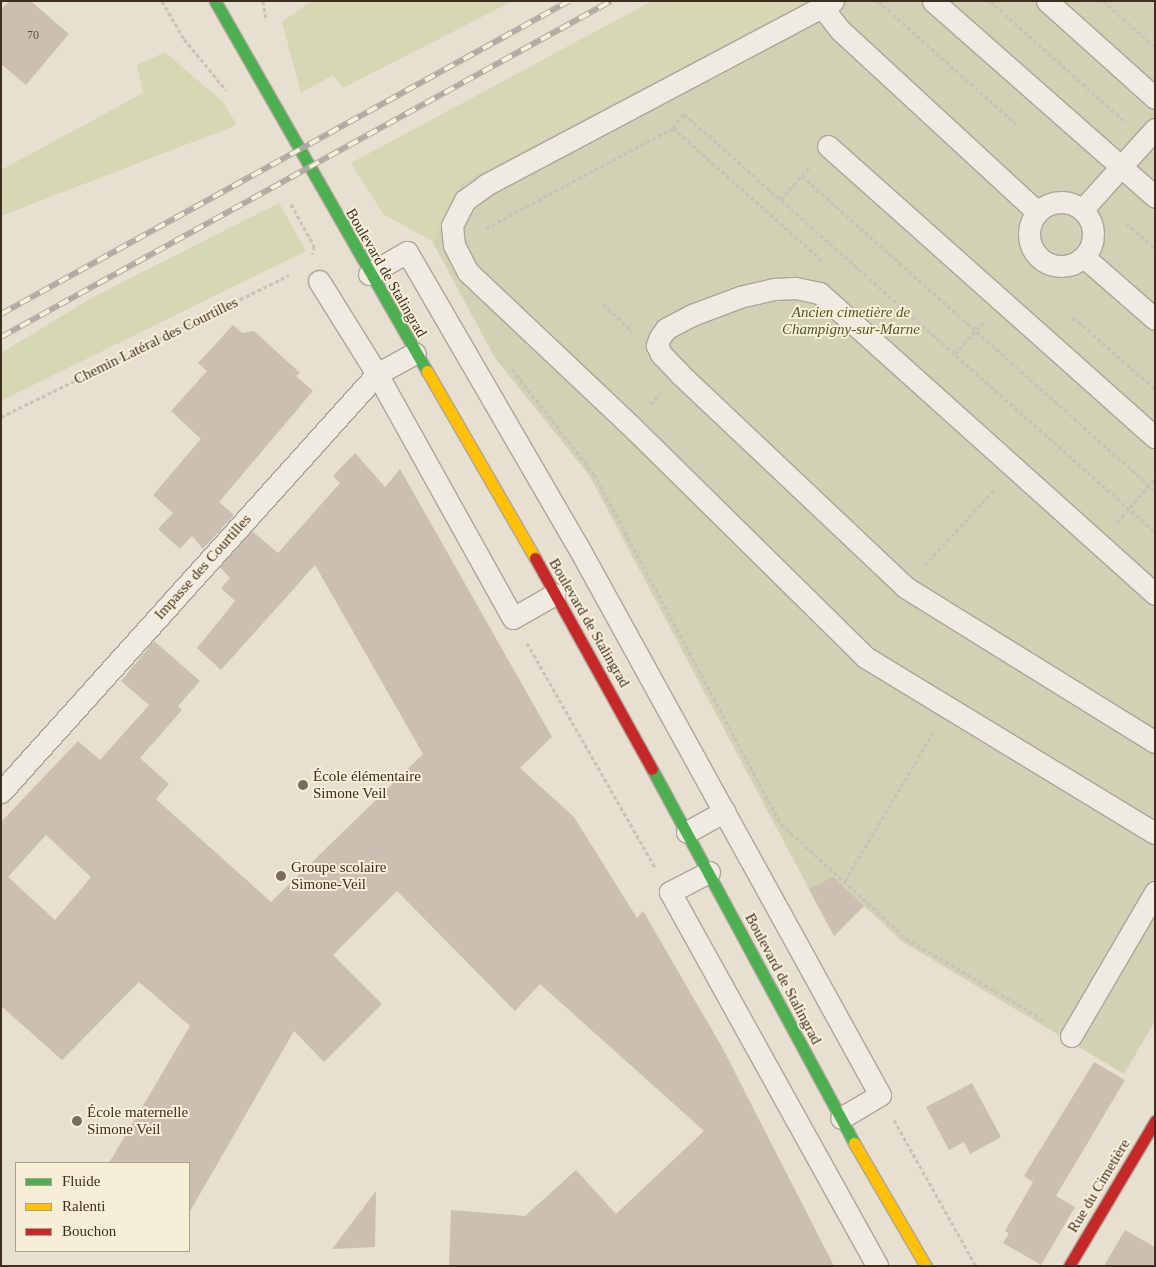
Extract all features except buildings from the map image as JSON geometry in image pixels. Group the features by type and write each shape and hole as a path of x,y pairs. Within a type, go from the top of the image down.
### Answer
{"main road":[{"name":"Boulevard de Stalingrad","path":"215,1 369,274 555,594 709,872 841,1118 926,1266"},
{"name":"Rue du Cimetière","path":"1069,1266 1155,1121"}],"lane":[{"path":"933,1 1155,197"},
{"path":"1047,1 1155,98"},
{"path":"1037,212 840,30 828,4 486,184 466,200 452,226 454,245 468,272 630,425 865,657 1155,833"},
{"path":"1082,210 1150,134"},
{"path":"828,146 1155,437"},
{"path":"1059,202 1082,210 1093,233 1084,256 1064,266 1043,260 1035,253 1028,232 1037,212 1059,202"},
{"path":"369,274 406,252 576,543 880,1096 841,1118"},
{"path":"1084,256 1155,320"},
{"path":"314,273 376,374 513,618 555,594"},
{"path":"1155,594 819,293 774,288 740,297 666,329 657,345 680,374 905,588 1155,742"},
{"name":"Impasse des Courtilles","path":"1,792 376,374 415,353"},
{"path":"687,832 725,811"},
{"path":"709,872 670,892 877,1266"},
{"path":"1071,1036 1155,892"}],"path":[{"path":"162,1 184,39 229,94"},
{"path":"878,1 1016,124"},
{"path":"990,1 1150,134"},
{"path":"1103,1 1155,47"},
{"path":"781,200 828,146"},
{"path":"802,176 1155,491"},
{"path":"286,195 314,246 314,273"},
{"path":"1126,223 1155,248"},
{"name":"Chemin Latéral des Courtilles","path":"1,417 314,273"},
{"path":"955,354 1002,301"},
{"path":"603,304 640,338 657,345"},
{"path":"1073,317 1155,389"},
{"path":"509,366 594,474 781,824 906,938 1071,1036"},
{"path":"630,425 680,374"},
{"path":"905,588 1014,468"},
{"path":"1117,523 1155,479"},
{"path":"513,618 670,892"},
{"path":"845,881 948,708"},
{"path":"880,1096 976,1266"}],"green space":[{"path":"311,1 513,1 343,88 333,75 301,93 282,22"},
{"path":"652,1 807,1 461,183 432,241 383,214 351,163"},
{"name":"Ancien cimetière de Champigny-sur-Marne","path":"807,1 1155,1 1155,1021 1124,1074 903,942 864,906 834,936 589,475 495,358 432,241 461,183"},
{"path":"165,52 223,102 237,125 1,216 1,170 143,93 137,65"},
{"path":"279,203 306,251 1,401 1,353 91,298"}],"railway":[{"path":"1,314 569,1"},
{"path":"1,337 611,1"}],"traffic: fast":[{"path":"215,1 427,371"},
{"path":"652,769 854,1143"}],"traffic: slow":[{"path":"427,371 535,558"},
{"path":"854,1143 926,1266"}],"traffic: jam":[{"path":"535,558 652,769"},
{"path":"1069,1266 1155,1121"}],"place":[{"name":"École élémentaire Simone Veil","path":"303,785"},
{"name":"Groupe scolaire Simone-Veil","path":"281,876"},
{"name":"École maternelle Simone Veil","path":"77,1121"}]}
